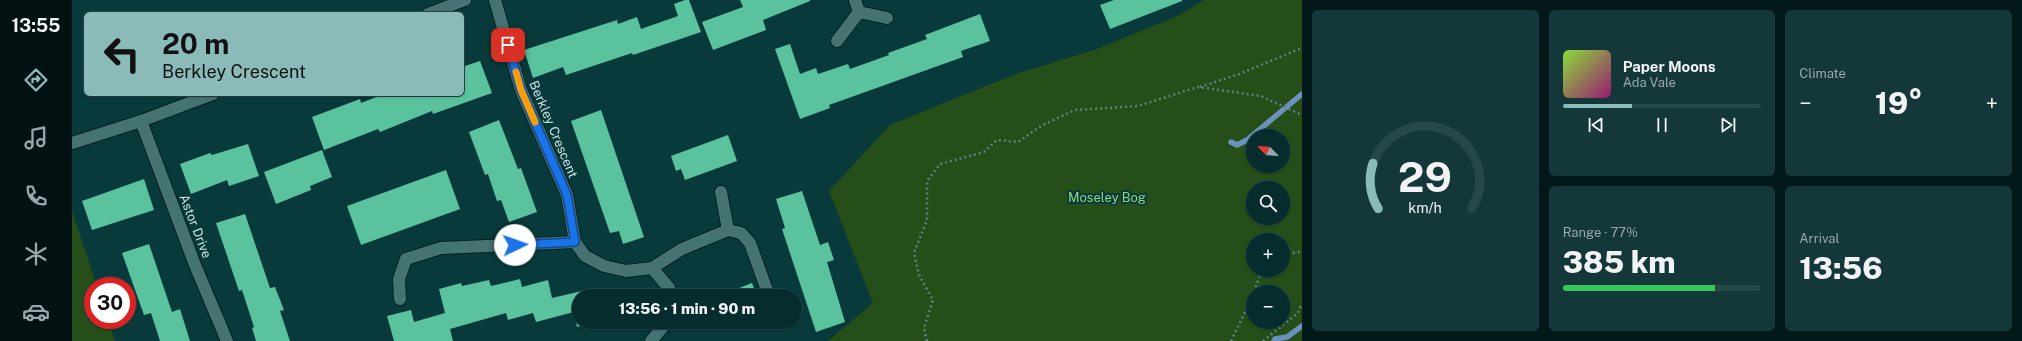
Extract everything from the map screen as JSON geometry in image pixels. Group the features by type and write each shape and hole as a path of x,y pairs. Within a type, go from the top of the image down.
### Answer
{"street":[{"path":"433,12 465,0"},
{"name":"Berkley Crescent","path":"496,0 521,90 567,195 575,242 585,256 604,266 626,271 652,268 682,249 728,230"},
{"path":"855,0 860,12"},
{"path":"860,12 887,18"},
{"path":"837,41 860,12"},
{"path":"72,143 140,121 208,96"},
{"name":"Astor Drive","path":"140,121 195,265 227,341"},
{"path":"721,192 728,230 741,233 750,243 766,289"},
{"path":"400,299 400,279 406,259 441,248 575,242"},
{"path":"652,268 669,289"},
{"path":"651,341 661,329"}],"path":[{"path":"927,341 924,328 933,300 919,275 914,252 927,220 927,181 940,164 984,152 997,140 1018,142 1041,126 1075,110 1138,106 1239,74 1302,48"},
{"path":"1198,87 1262,96 1302,115"},
{"path":"1290,254 1302,251"},
{"path":"1262,341 1298,313 1302,303"},
{"path":"1231,341 1246,310"}],"green space":[{"name":"Moseley Bog","path":"1204,0 1302,0 1302,341 828,341 873,303 829,191 890,125 1013,75 1097,49 1180,15"},
{"path":"72,211 94,277 84,277 84,329 111,329 115,341 72,341"}],"building":[{"path":"689,0 701,32 633,55 632,53 566,75 563,67 533,78 524,50 617,20 618,24 637,17 641,29 678,16 674,4"},
{"path":"740,0 810,1 763,20 766,30 713,50 702,22 743,7"},
{"path":"1114,0 1182,1 1110,29 1100,5"},
{"path":"980,14 990,41 961,51 963,57 829,105 830,108 800,119 775,49 790,44 800,74 816,68 818,74 848,64 850,69 927,39 925,35"},
{"path":"480,61 492,93 433,114 432,111 380,132 378,129 324,150 312,117 360,99 361,103 379,96 464,96 464,66"},
{"path":"601,110 644,237 623,244 619,231 610,233 571,121"},
{"path":"499,120 518,169 521,168 537,212 509,222 501,200 497,201 488,174 485,175 469,132"},
{"path":"728,135 737,161 685,180 681,169 676,171 671,156"},
{"path":"248,144 259,176 229,186 227,180 191,194 180,164 210,153 212,155"},
{"path":"322,150 332,177 310,186 311,190 276,204 264,172"},
{"path":"446,170 460,209 361,245 347,206"},
{"path":"144,179 154,210 92,230 82,201"},
{"path":"802,191 820,245 828,242 834,260 827,262 845,322 816,332 782,229 785,228 776,199"},
{"path":"245,214 270,288 275,287 284,310 280,311 290,341 256,341 252,328 254,327 242,290 239,291 216,223"},
{"path":"149,244 172,312 180,309 190,341 160,341 151,313 144,315 136,292 136,277 131,277 122,253"},
{"path":"520,279 522,287 548,280 552,298 572,293 572,313 536,322 533,313 508,320 506,313 450,329 453,341 394,341 387,316 411,310 414,322 445,313 439,289 461,283 462,286 489,280 491,286"},
{"path":"752,283 754,289 737,289"}],"waterway":[{"path":"1231,142 1237,145 1247,140 1302,94"},
{"path":"1274,341 1275,339 1287,337 1302,326"}],"slow traffic":[{"path":"516,72 521,90 535,122"}],"route":[{"path":"508,45 521,90 567,195 575,242 515,245"}]}
